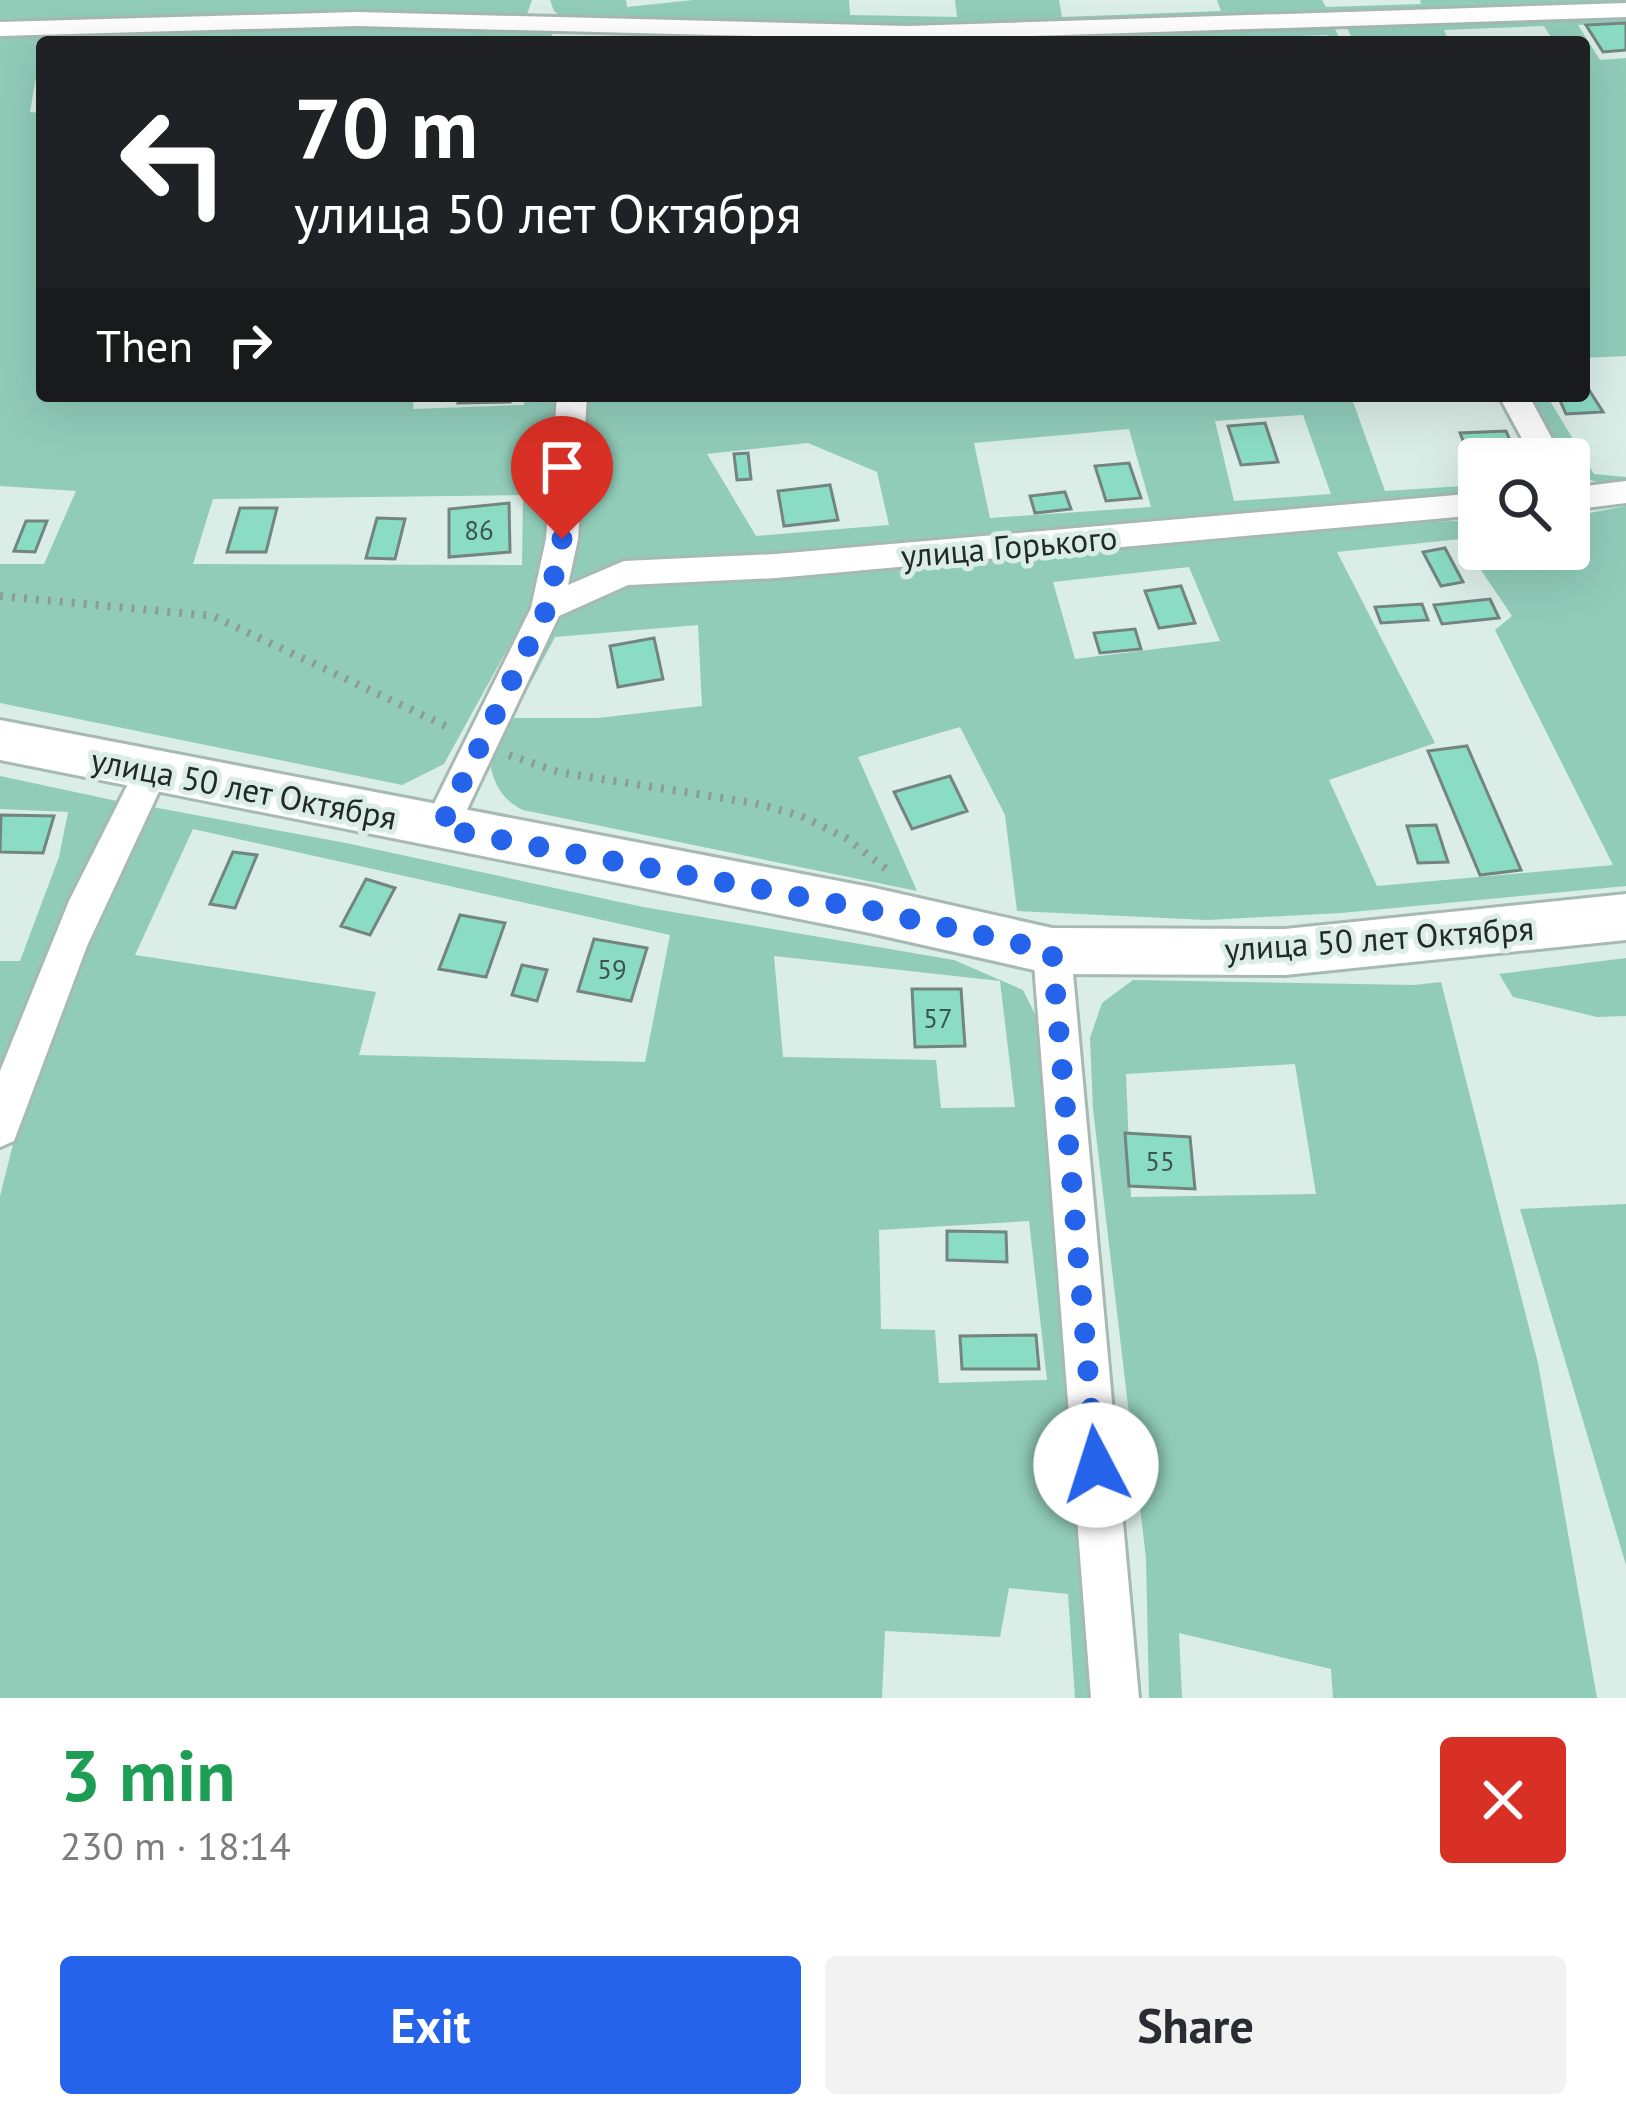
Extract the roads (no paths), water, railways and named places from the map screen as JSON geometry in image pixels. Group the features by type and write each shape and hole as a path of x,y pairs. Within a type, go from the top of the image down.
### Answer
{"main road":[{"name":"улица 50 лет Октября","path":"0,740 870,910 1052,951 1285,952 1626,917"}],"street":[{"path":"0,29 537,11 569,35 907,33 1626,10"},
{"path":"1337,18 1346,36"},
{"path":"440,828 547,608 562,539 572,402"},
{"path":"1517,402 1537,438"},
{"path":"1590,495 1626,492"},
{"name":"улица Горького","path":"547,608 624,573 776,566 1458,506"},
{"path":"0,1128 22,1059 109,851 152,770"},
{"path":"1052,951 1115,1698"}]}
